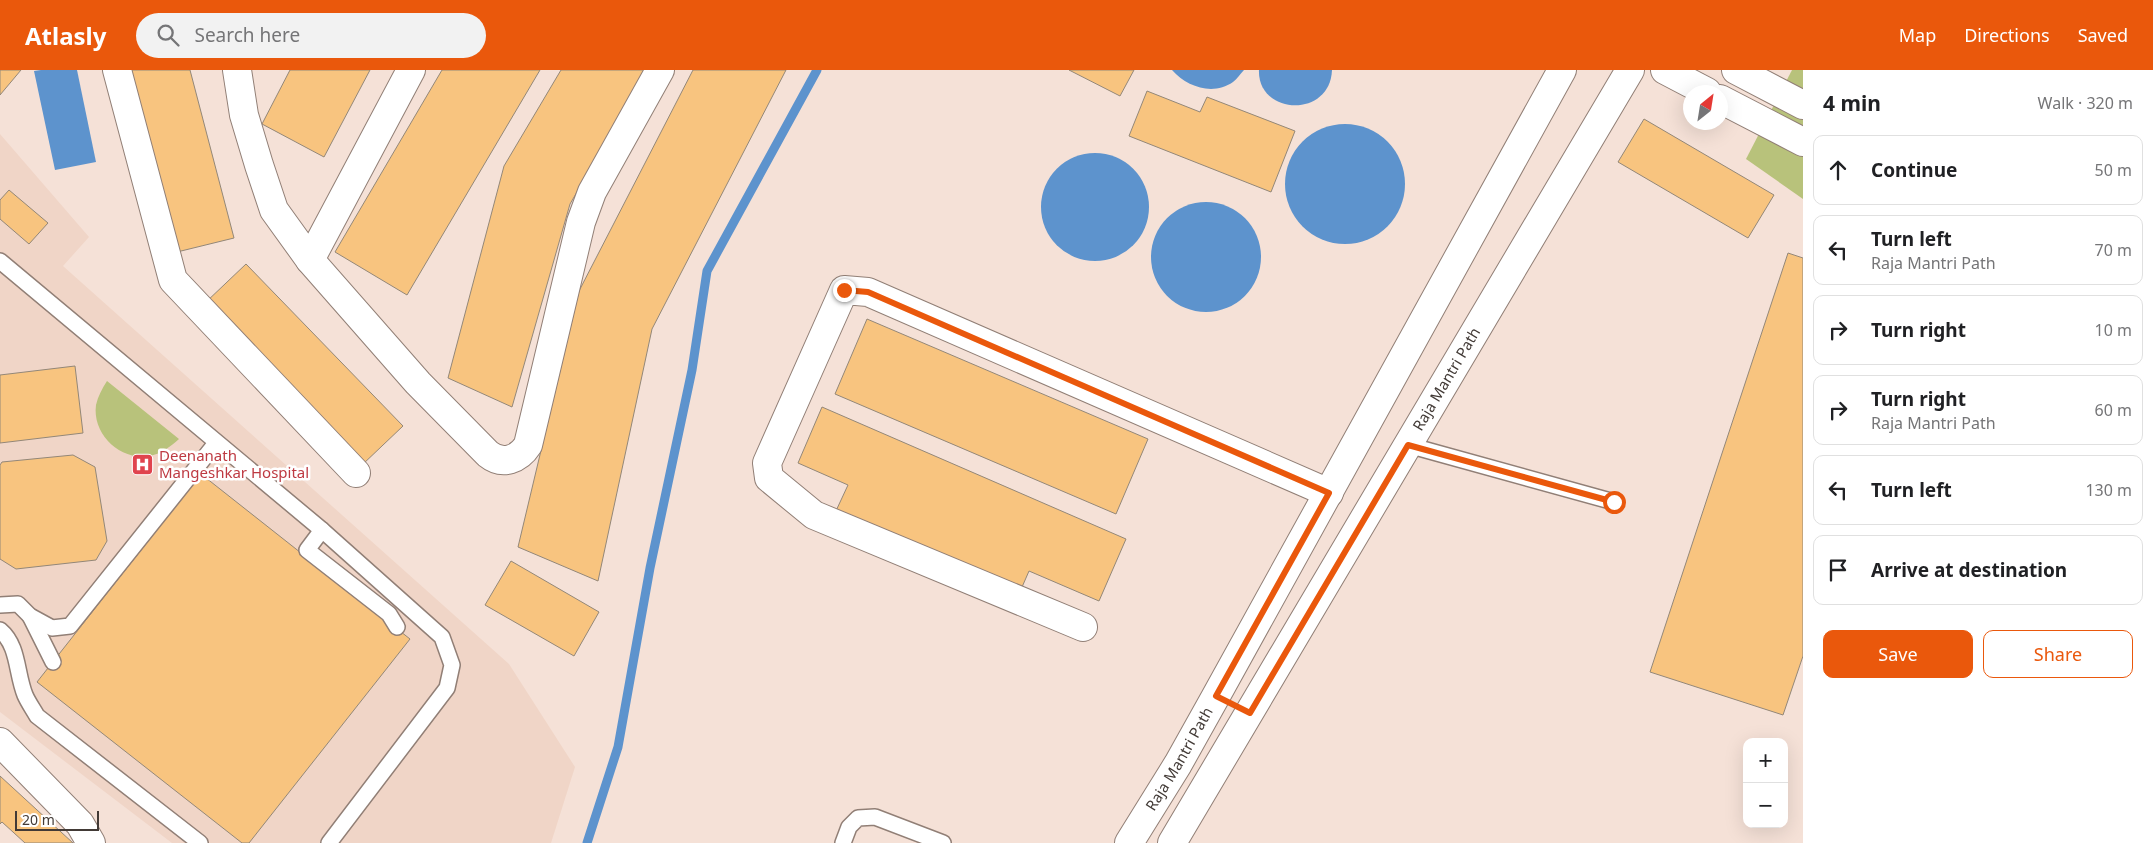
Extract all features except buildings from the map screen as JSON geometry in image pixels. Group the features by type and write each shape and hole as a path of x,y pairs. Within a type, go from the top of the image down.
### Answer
{"street":[{"path":"118,70 173,280 356,472"},
{"path":"237,70 244,115 274,210 310,260 418,382 488,454 504,461 520,455 528,445 581,222 592,192 660,70"},
{"path":"310,260 411,70"},
{"name":"Raja Mantri Path","path":"1129,843 1178,764 1562,70"},
{"name":"Raja Mantri Path","path":"1172,843 1630,70"},
{"path":"1664,70 1693,85"},
{"path":"1736,70 1803,104"},
{"path":"1728,104 1798,140"},
{"path":"1083,626 814,515 769,478 767,463 844,290 868,292 1329,493"},
{"path":"1216,696 1250,713"},
{"path":"0,742 80,824 91,843"}],"lane":[{"path":"0,261 322,530 442,637 452,665 447,688 329,843"},
{"path":"0,605 18,604 30,616 52,628 70,626 216,443"},
{"path":"1408,445 1614,502"},
{"path":"322,530 307,550 389,614 396,627"},
{"path":"30,616 53,662"},
{"path":"0,630 7,636 16,658 25,694 37,716 200,843"},
{"path":"843,843 849,827 858,818 875,817 943,843"}],"shaded area":[{"name":"Deenanath Mangeshkar Hospital","path":"0,134 89,237 63,266 509,664 575,767 551,843 172,843 0,712"}],"green space":[{"path":"1792,70 1803,70 1803,199 1746,159"},
{"path":"107,381 179,439 165,450 149,456 138,456 118,450 103,435 96,416 96,405"}],"water":[{"path":"77,70 96,162 55,170 34,71"},
{"path":"1172,70 1244,70 1234,81 1225,86 1209,89 1201,88 1185,81"},
{"path":"1259,70 1332,70 1328,86 1319,97 1307,103 1294,105 1281,103 1269,96 1261,85"},
{"path":"1345,124 1357,125 1368,129 1378,134 1387,142 1395,151 1400,161 1404,172 1404,196 1400,207 1395,217 1387,226 1378,234 1368,239 1357,243 1345,244 1333,243 1322,239 1312,234 1303,226 1295,217 1290,207 1286,196 1285,184 1286,172 1290,161 1295,151 1303,142 1312,134 1322,129 1333,125"},
{"path":"1095,153 1116,157 1133,169 1145,186 1149,207 1145,228 1133,245 1116,257 1095,261 1074,257 1057,245 1045,228 1041,207 1045,186 1057,169 1074,157"},
{"path":"1206,202 1217,203 1227,207 1245,218 1256,236 1260,246 1260,268 1256,278 1245,296 1227,307 1217,311 1206,312 1195,311 1185,307 1167,296 1156,278 1152,268 1151,257 1152,246 1156,236 1167,218 1185,207 1195,203"}],"waterway":[{"path":"587,843 618,747 650,568 692,370 707,271 817,70"}],"place":[{"name":"Deenanath Mangeshkar Hospital","path":"143,465"}],"route":[{"path":"844,290 868,292 1329,493 1216,696 1250,713 1408,445 1614,502"}]}
